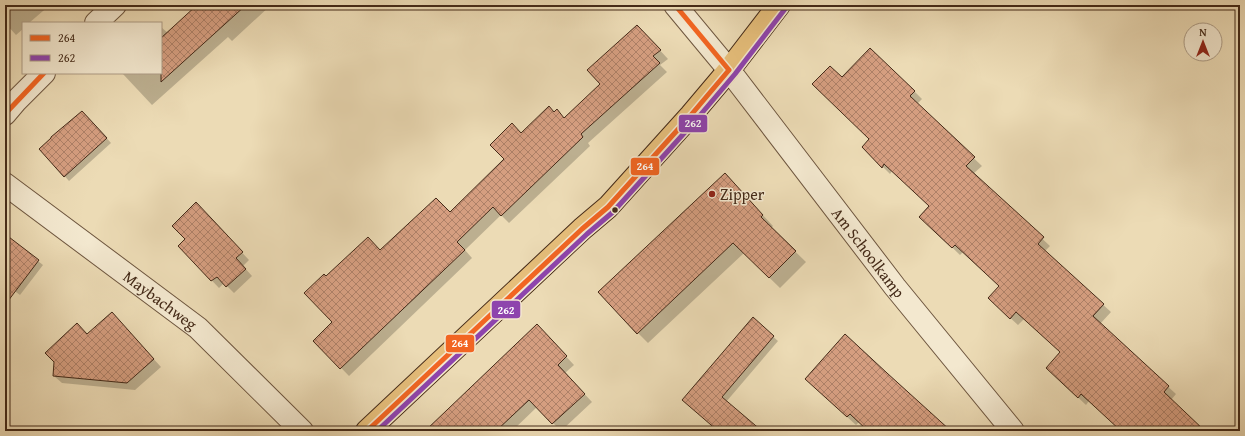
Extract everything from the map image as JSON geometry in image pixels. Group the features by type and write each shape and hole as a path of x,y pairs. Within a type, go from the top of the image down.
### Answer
{"main road":[{"path":"367,431 582,229 608,207 691,115 779,5"}],"street":[{"path":"97,22 115,5"},
{"name":"Am Schoolkamp","path":"675,5 728,70 895,287 1013,431"},
{"path":"5,114 43,74"},
{"name":"Maybachweg","path":"5,184 198,328 302,431"}],"building":[{"path":"197,5 246,5 161,82 162,37"},
{"path":"637,25 661,50 653,56 660,63 581,134 583,137 501,216 493,207 457,242 465,250 340,369 313,341 332,322 304,293 324,274 326,276 368,237 380,250 436,198 450,212 504,159 490,145 512,123 521,133 549,106 554,112 557,109 564,118 600,84 587,70"},
{"path":"870,48 915,91 910,96 975,157 966,166 1044,237 1038,244 1104,304 1093,316 1169,386 1164,392 1205,431 1121,431 1081,394 1078,398 1046,368 1060,352 1016,312 1010,319 988,298 999,286 955,245 952,248 919,217 929,206 884,164 882,168 862,147 869,139 812,84 830,66 842,77"},
{"path":"82,111 107,138 64,177 39,149"},
{"path":"725,173 763,215 761,217 796,251 769,278 733,243 637,334 598,292"},
{"path":"196,202 243,252 236,258 246,269 226,287 217,277 211,281 178,246 185,239 172,226"},
{"path":"5,234 39,260 5,305"},
{"path":"112,312 154,359 127,383 53,376 54,362 45,353 77,323 87,334"},
{"path":"753,317 774,336 722,397 762,431 718,431 682,400"},
{"path":"537,324 567,356 558,365 585,394 552,424 529,400 496,431 425,431"},
{"path":"845,334 951,431 868,431 850,414 847,417 805,379"}],"transit line":[{"name":"264","path":"675,5 729,70"},
{"name":"262","path":"377,431 587,234 613,212 696,120 735,74 785,9"},
{"name":"264","path":"367,431 582,229 608,207 691,115 729,70"},
{"name":"264","path":"5,114 43,74"}],"place":[{"name":"Zipper","path":"712,194"}]}
